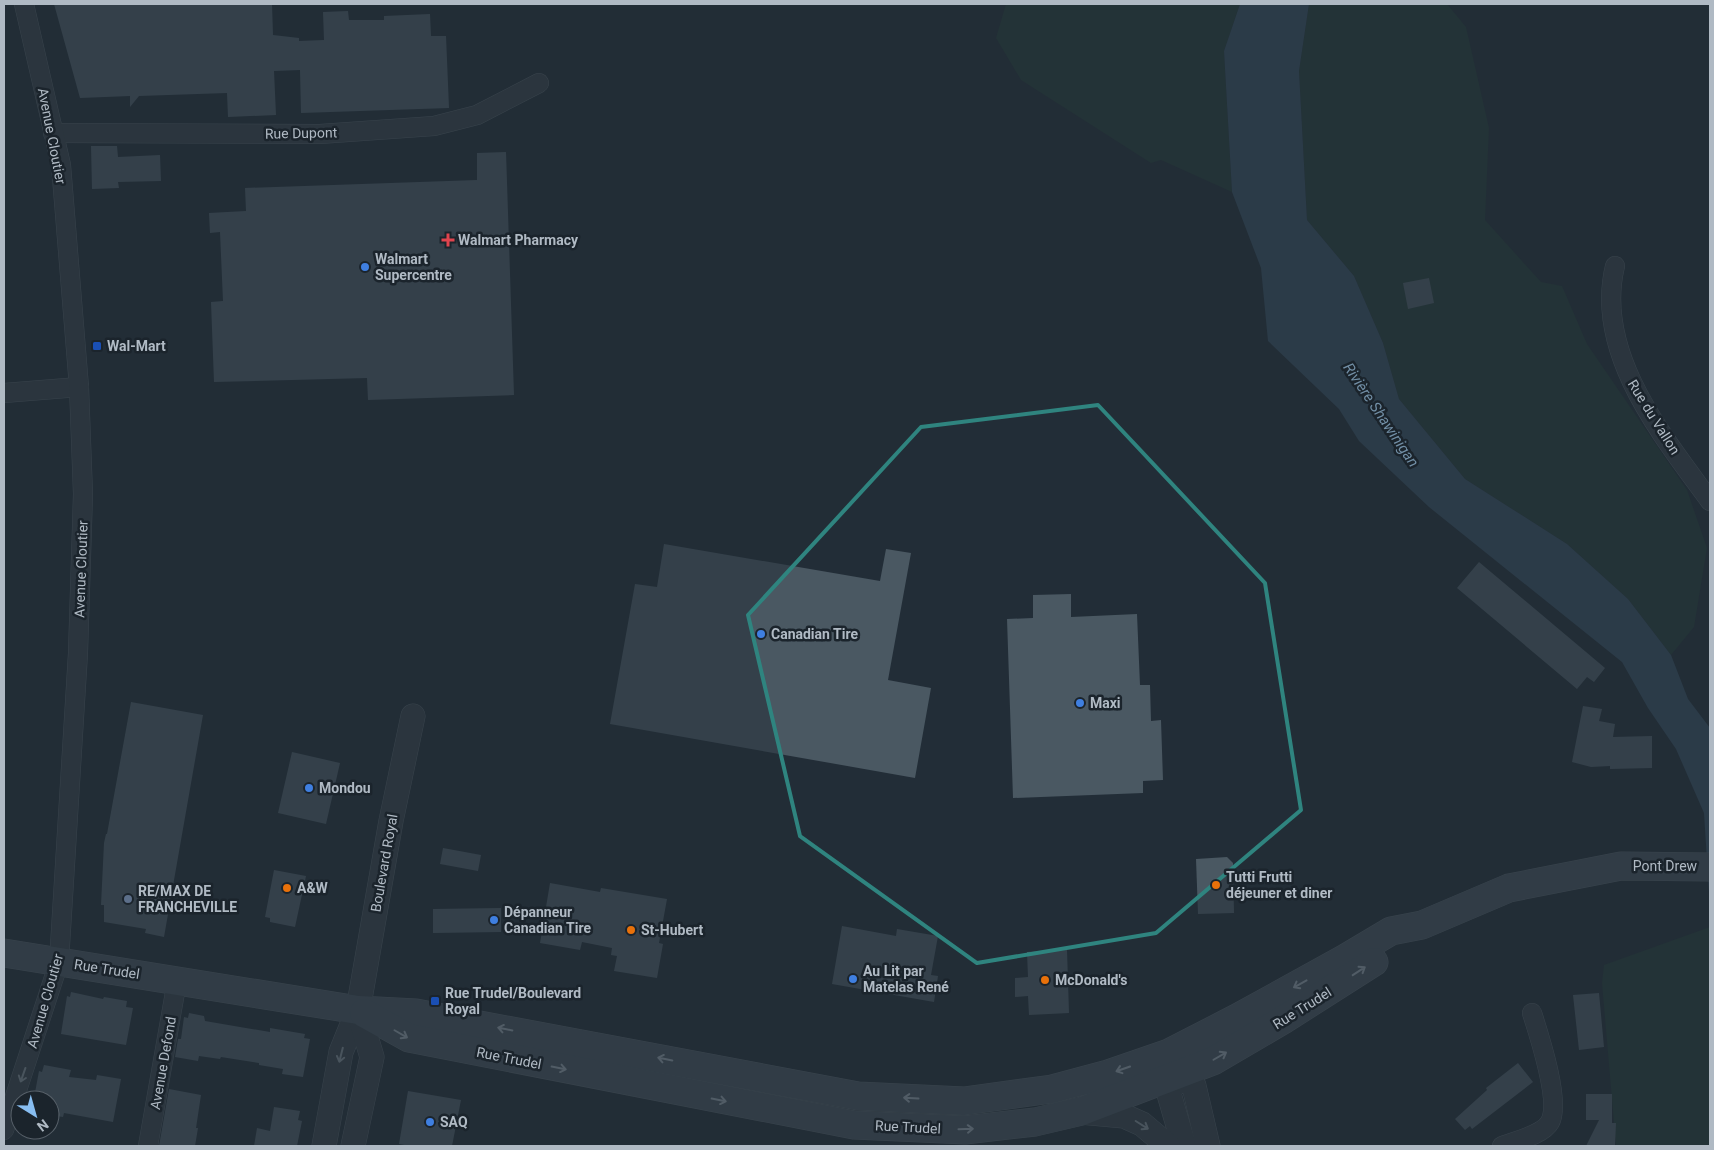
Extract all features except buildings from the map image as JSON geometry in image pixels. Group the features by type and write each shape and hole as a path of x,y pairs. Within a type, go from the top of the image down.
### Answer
{"main road":[{"name":"Rue Trudel","path":"4,953 358,1010 416,1012 858,1096 964,1100 1052,1088 1108,1074 1172,1064 1212,1061 1283,1020 1387,954 1422,926 1510,888 1620,866"},
{"name":"Pont Drew","path":"1620,866 1710,867"},
{"name":"Rue Trudel","path":"358,1010 409,1038 854,1125 965,1130 1035,1122 1078,1112 1172,1064"}],"street":[{"name":"Avenue Cloutier","path":"4,1130 59,962 78,643 83,494 79,387 61,164 24,4"},
{"name":"Rue Dupont","path":"53,133 320,134 434,126 477,116 538,83"},
{"name":"Rue du Vallon","path":"1615,266 1610,292 1611,318 1618,347 1628,374 1648,410 1710,501"},
{"path":"4,393 79,387"},
{"name":"Boulevard Royal","path":"324,1146 341,1052 358,1010 391,821 413,716"},
{"name":"Avenue Defond","path":"148,1146 177,980"},
{"name":"Boulevard Royal","path":"353,1146 372,1057 358,1010"},
{"path":"1502,1146 1539,1132 1550,1123 1554,1108 1546,1054 1532,1013"},
{"path":"1172,1064 1169,1094 1184,1146"},
{"path":"1172,1064 1194,1086 1208,1146"},
{"path":"1078,1112 1124,1116 1142,1124 1168,1146"}],"highlighted area":[{"path":"1098,405 1265,583 1301,810 1156,933 977,963 800,836 748,615 921,427"}],"green space":[{"path":"1006,4 1240,4 1224,51 1232,192 1161,160 1151,163 1021,80 996,38"},
{"path":"1309,4 1447,4 1466,27 1489,128 1485,220 1541,282 1562,286 1587,344 1687,490 1707,548 1694,627 1671,655 1628,599 1567,544 1465,479 1399,399 1383,343 1354,276 1307,220 1299,71"},
{"path":"1710,927 1710,1146 1616,1146 1602,983 1604,965"}],"water":[{"name":"Rivière Shawinigan","path":"1240,4 1309,4 1299,71 1307,220 1354,276 1383,343 1399,399 1465,479 1567,544 1628,599 1671,655 1688,699 1710,728 1710,908 1704,813 1676,749 1648,708 1622,662 1429,507 1359,441 1339,409 1268,341 1261,268 1232,192 1224,51"}],"place":[{"name":"Walmart Pharmacy","path":"448,240"},
{"name":"Walmart Supercentre","path":"365,267"},
{"name":"Wal-Mart","path":"97,346"},
{"name":"Canadian Tire","path":"761,634"},
{"name":"Maxi","path":"1080,703"},
{"name":"Mondou","path":"309,788"},
{"name":"Tutti Frutti déjeuner et diner","path":"1216,885"},
{"name":"A&W","path":"287,888"},
{"name":"RE/MAX DE FRANCHEVILLE","path":"128,899"},
{"name":"Dépanneur Canadian Tire","path":"494,920"},
{"name":"St-Hubert","path":"631,930"},
{"name":"Au Lit par Matelas René","path":"853,979"},
{"name":"McDonald's","path":"1045,980"},
{"name":"Rue Trudel/Boulevard Royal","path":"435,1001"},
{"name":"SAQ","path":"430,1122"}]}
